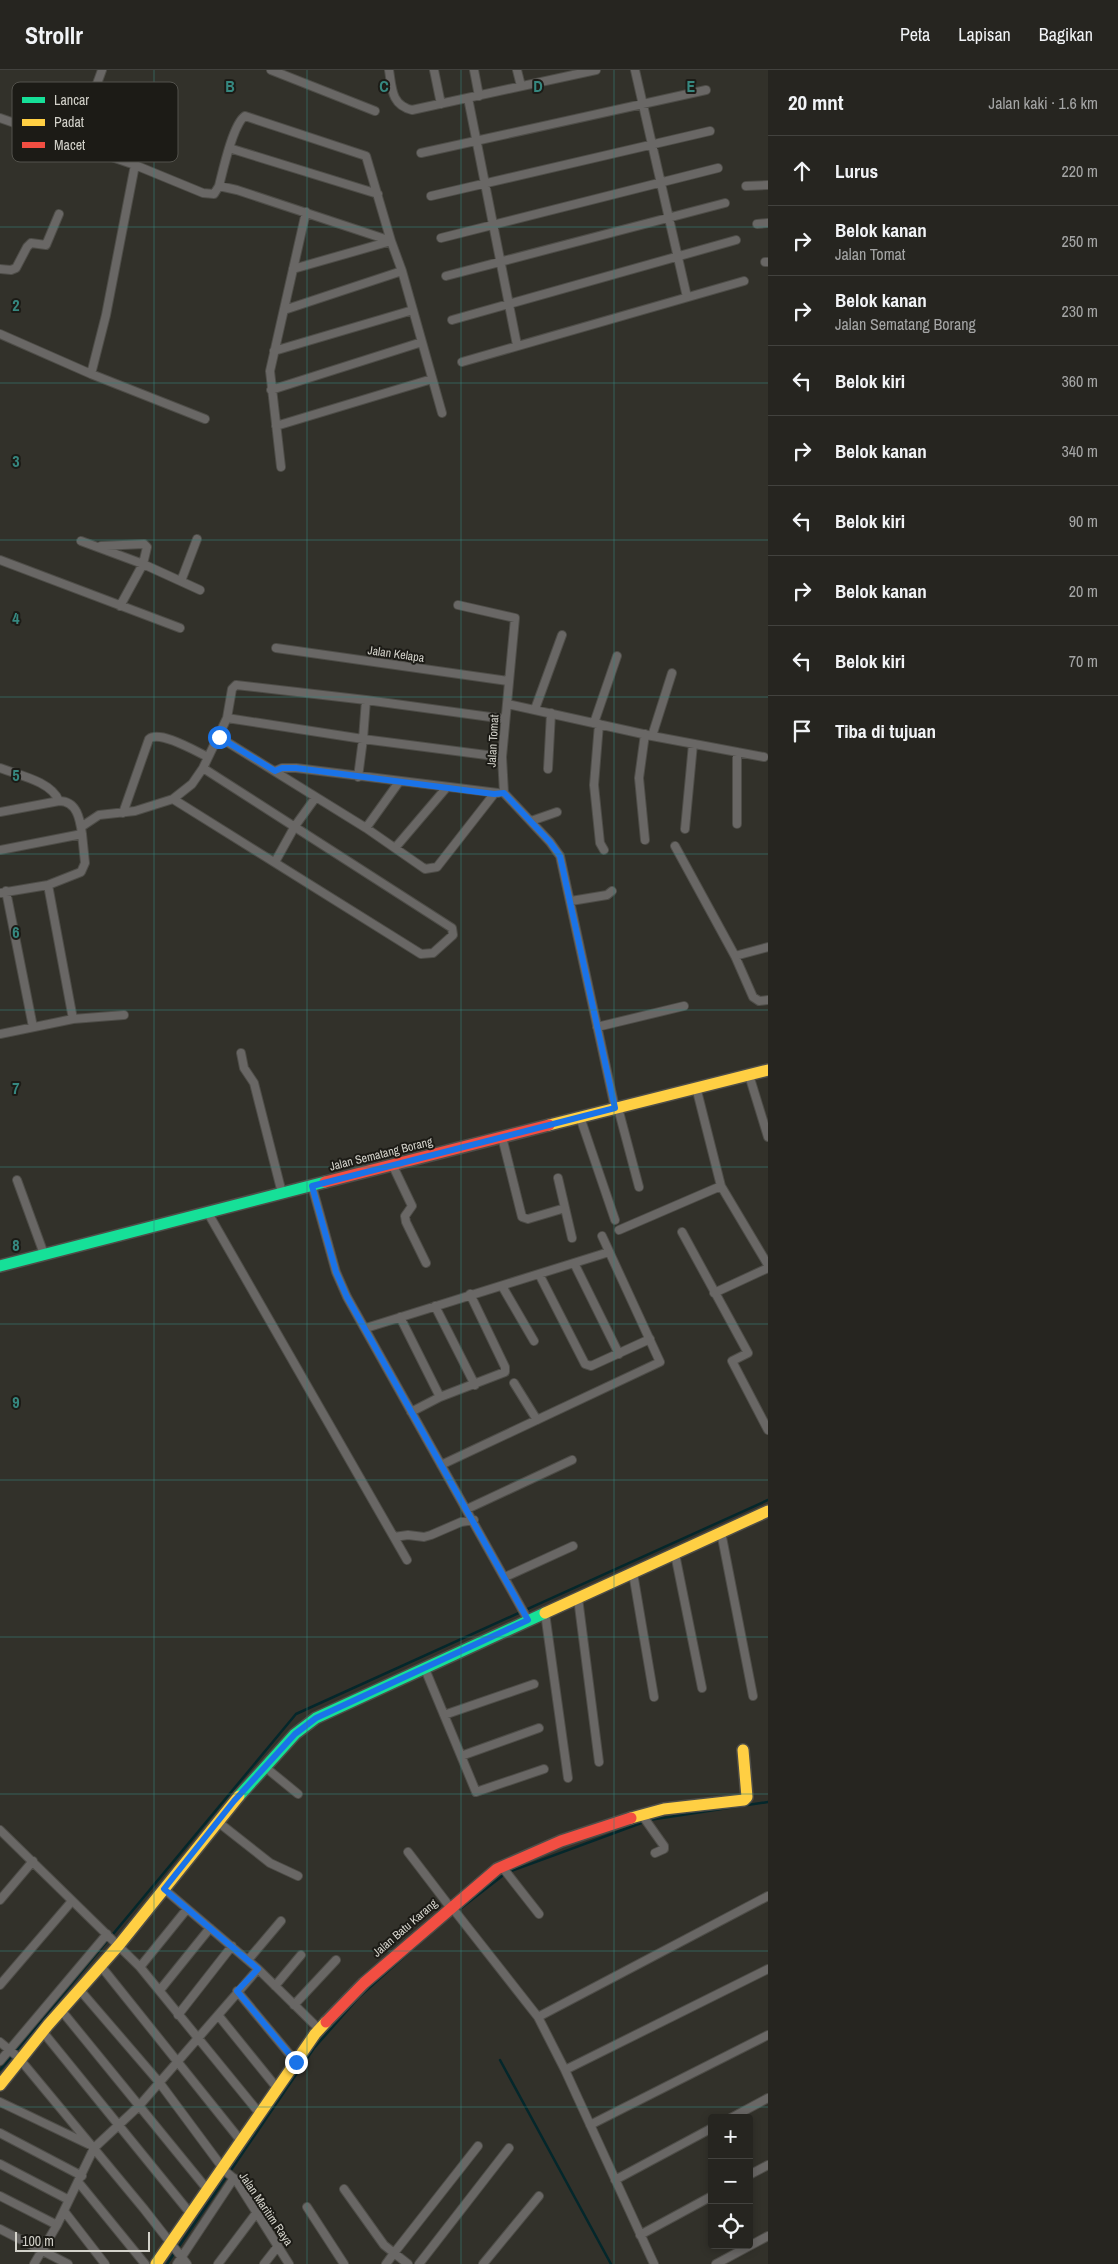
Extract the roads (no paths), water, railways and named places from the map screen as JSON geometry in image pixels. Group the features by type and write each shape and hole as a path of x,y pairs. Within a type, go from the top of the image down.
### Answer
{"street":[{"path":"98,82 102,70"},
{"path":"271,70 375,111"},
{"path":"389,70 396,101 401,108 412,110 479,96 569,73 596,70"},
{"path":"434,70 441,104"},
{"path":"474,70 479,96"},
{"path":"517,70 521,86"},
{"path":"635,70 687,297"},
{"path":"421,154 706,90"},
{"path":"468,98 517,345"},
{"path":"127,162 202,193 214,194 219,186 229,148 243,117 250,116 364,153 368,159 391,241 402,271 442,413"},
{"path":"0,118 12,122"},
{"path":"431,196 710,131"},
{"path":"229,148 378,194"},
{"path":"91,374 106,315 135,165"},
{"path":"440,238 718,168"},
{"path":"746,186 768,185"},
{"path":"219,186 306,212 391,241"},
{"path":"446,276 725,204"},
{"path":"281,467 270,371 306,212"},
{"path":"0,268 11,270 16,268 28,244 46,245 59,214"},
{"path":"757,224 768,223"},
{"path":"452,320 678,258 736,240"},
{"path":"293,269 391,241"},
{"path":"284,310 402,271"},
{"path":"462,362 744,281"},
{"path":"274,351 413,310"},
{"path":"0,334 91,374 206,419"},
{"path":"271,390 422,342"},
{"path":"276,426 432,379"},
{"path":"181,582 197,539"},
{"path":"80,541 143,564 200,590"},
{"path":"98,546 144,544 147,548 143,564 120,606"},
{"path":"0,560 180,628"},
{"name":"Jalan Tomat","path":"458,605 515,618 502,757 504,793"},
{"path":"535,709 562,635"},
{"name":"Jalan Kelapa","path":"279,648 508,681"},
{"path":"604,850 600,843 594,785 597,724 617,656"},
{"path":"645,840 639,778 649,735 672,673"},
{"path":"0,850 81,830 99,816 123,813 172,799 192,784 203,768 227,718 232,689 239,684 505,719"},
{"path":"358,777 364,739 366,700"},
{"path":"507,704 649,735 764,757"},
{"path":"548,769 550,713"},
{"path":"227,718 364,739 502,757"},
{"path":"123,813 149,739 152,736 162,736 208,757"},
{"path":"219,737 366,828 425,869 437,867 494,794"},
{"path":"685,829 693,744"},
{"path":"737,752 737,824"},
{"path":"275,771 287,767 494,794 504,793 530,821 560,856 616,1108 639,1187"},
{"path":"0,768 46,786 57,794 59,801"},
{"path":"172,799 421,954 433,953 453,935 452,928 203,768"},
{"path":"366,828 399,782"},
{"path":"395,848 447,787"},
{"path":"275,862 295,826 316,797"},
{"path":"0,812 59,801 69,802 73,805 81,830 85,863 81,872 48,884 3,892 33,1027"},
{"path":"530,821 557,812"},
{"path":"675,846 735,956 753,997 759,1001 768,1000"},
{"path":"48,884 73,1019"},
{"path":"571,901 607,895 612,891"},
{"path":"735,956 768,947"},
{"path":"598,1027 684,1006"},
{"path":"0,1034 73,1019 124,1015"},
{"path":"241,1052 244,1068 254,1083 281,1189"},
{"name":"Jalan Sematang Borang","path":"0,1266 208,1212 281,1189 312,1186 580,1118 696,1086 768,1070"},
{"path":"749,1075 768,1138"},
{"path":"696,1086 722,1186 768,1266 714,1293"},
{"path":"580,1118 615,1220"},
{"path":"502,1137 522,1217 528,1219 564,1208"},
{"path":"393,1166 412,1206 406,1216 406,1222 426,1263"},
{"path":"558,1178 572,1238"},
{"path":"17,1180 44,1254"},
{"path":"312,1186 336,1272 347,1297 506,1577 527,1618"},
{"path":"619,1230 722,1186"},
{"path":"208,1212 408,1560"},
{"path":"682,1232 748,1353 732,1361 768,1430"},
{"path":"442,1465 660,1362 602,1236"},
{"path":"366,1328 608,1252"},
{"path":"574,1263 619,1354"},
{"path":"539,1274 585,1364 591,1366 650,1339"},
{"path":"502,1286 534,1342"},
{"path":"411,1412 440,1397 475,1385 506,1370 470,1294"},
{"path":"435,1306 475,1385"},
{"path":"400,1317 440,1397"},
{"path":"514,1383 537,1420"},
{"path":"467,1509 572,1460"},
{"path":"0,2061 14,2054 42,2032 265,1767 295,1734 316,1718 424,1669 527,1618 545,1613 768,1511"},
{"path":"394,1537 408,1534 430,1536 461,1522 474,1520"},
{"path":"721,1532 753,1696"},
{"path":"506,1577 573,1546"},
{"path":"675,1554 702,1688"},
{"path":"633,1573 654,1696"},
{"path":"578,1598 599,1762"},
{"path":"545,1613 568,1778"},
{"path":"424,1669 476,1792 544,1769"},
{"path":"444,1715 534,1684"},
{"path":"461,1756 539,1728"},
{"name":"Jalan Batu Karang","path":"156,2264 177,2249 190,2213 224,2169 277,2088 319,2030 364,1983 455,1912 496,1869 504,1870 561,1841 664,1809 746,1799 743,1750"},
{"path":"265,1767 298,1794"},
{"path":"643,1817 665,1848 655,1854"},
{"path":"218,1822 270,1863 298,1876"},
{"path":"0,1830 140,1967 260,2114"},
{"path":"408,1852 538,2017 565,2070 654,2264"},
{"path":"0,1900 33,1861"},
{"path":"504,1870 539,1914"},
{"path":"164,1889 258,1969 319,2030"},
{"path":"538,2017 768,1896"},
{"path":"0,1985 72,1900"},
{"path":"140,1967 188,1909"},
{"path":"248,1960 281,1921"},
{"path":"160,1990 210,1928"},
{"path":"0,2085 14,2054 108,1935"},
{"path":"178,2015 232,1946"},
{"path":"275,1986 301,1954"},
{"path":"294,2005 336,1960"},
{"path":"100,1965 241,2141"},
{"path":"34,2264 57,2225 80,2179 93,2147 139,2106 176,2061 258,1969"},
{"path":"565,2070 768,1969"},
{"name":"Jalan Maritim Raya","path":"79,1989 159,2082 224,2169 233,2178 289,2264"},
{"path":"237,1991 296,2062"},
{"path":"61,2010 207,2189"},
{"path":"218,2015 277,2088"},
{"path":"42,2032 190,2213"},
{"path":"590,2125 768,2035"},
{"path":"0,2042 14,2054 93,2147 177,2249 187,2264"},
{"path":"738,2114 768,2098"},
{"path":"0,2102 93,2147"},
{"path":"616,2180 708,2130"},
{"path":"0,2133 80,2179 145,2264"},
{"path":"386,2264 478,2146"},
{"path":"419,2264 510,2148"},
{"path":"0,2164 69,2200"},
{"path":"753,2173 768,2165"},
{"path":"177,2264 177,2249 233,2178"},
{"path":"344,2189 382,2242 408,2264"},
{"path":"0,2196 57,2225"},
{"path":"483,2264 539,2196"},
{"path":"640,2235 708,2198"},
{"path":"307,2207 344,2264"},
{"path":"64,2211 105,2264"},
{"path":"218,2264 256,2212"},
{"path":"0,2229 68,2264"},
{"path":"716,2264 768,2236"},
{"path":"264,2264 278,2246"}],"waterway":[{"path":"0,2070 296,1714 768,1500"},
{"path":"649,1820 768,1802"},
{"path":"456,1912 506,1873 644,1822"},
{"path":"167,2264 314,2048 359,1997 429,1934"},
{"path":"500,2060 611,2264"}]}
